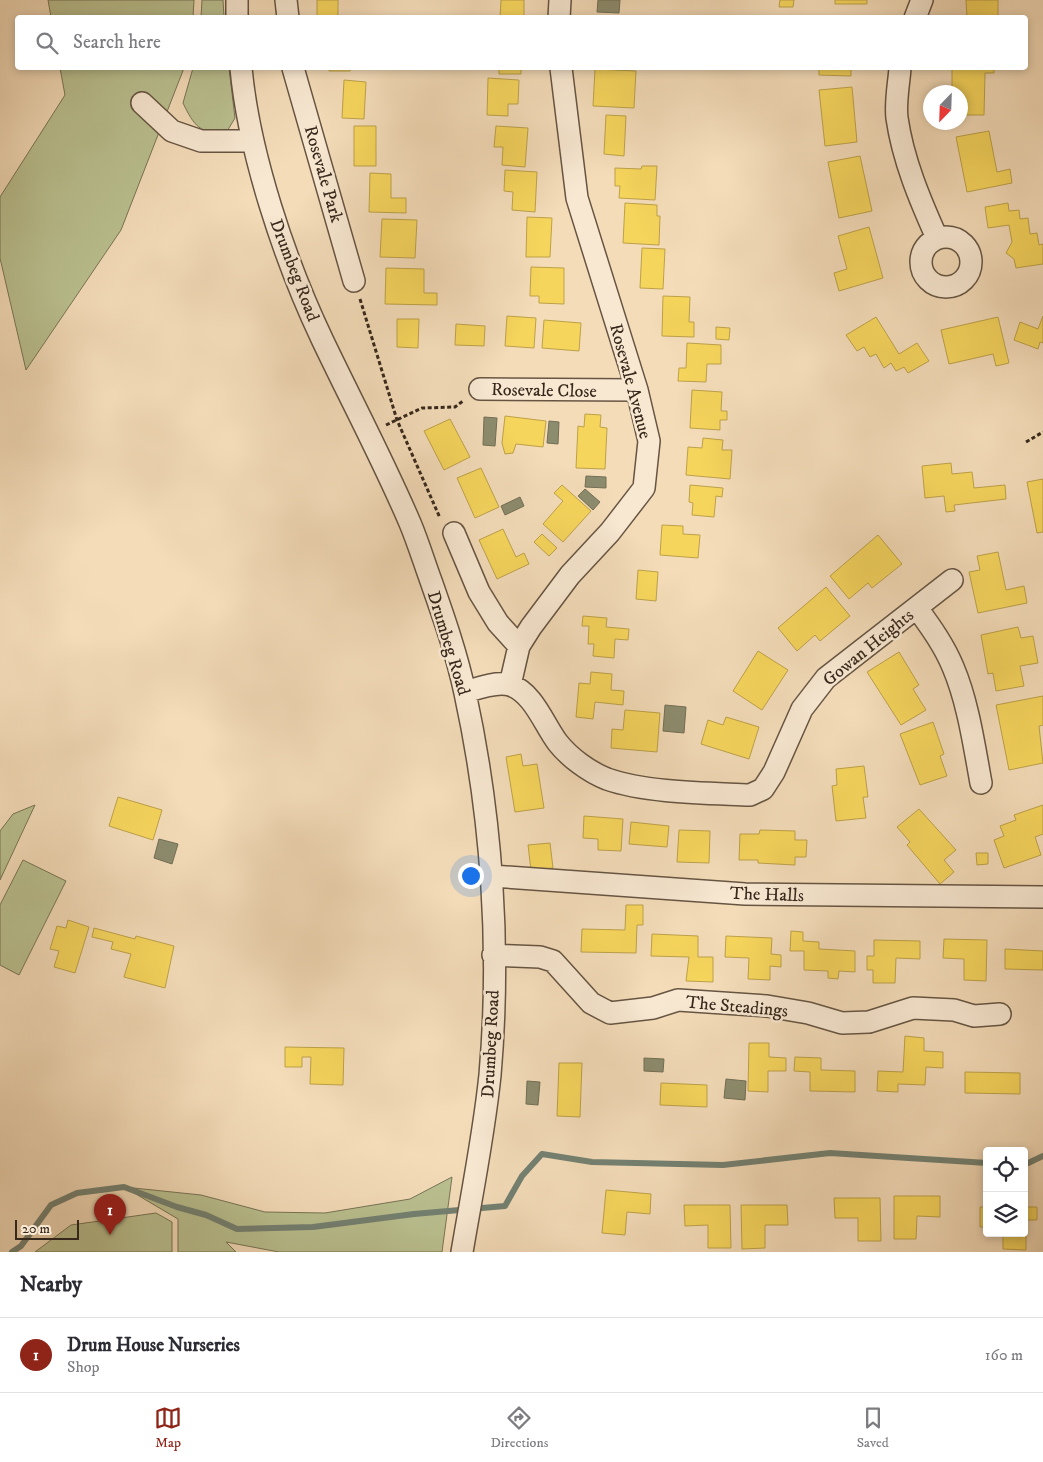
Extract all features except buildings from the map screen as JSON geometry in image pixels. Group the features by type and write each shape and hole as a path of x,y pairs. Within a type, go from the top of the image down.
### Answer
{"street":[{"path":"237,0 237,15"},
{"path":"286,0 288,15"},
{"path":"559,15 560,0"},
{"path":"916,15 922,0"},
{"name":"Drumbeg Road","path":"241,70 253,141 264,184 291,263 320,336 380,455 412,527 451,643 465,692 492,876 493,955 490,1072 462,1252"},
{"name":"Rosevale Park","path":"294,70 354,281"},
{"name":"Rosevale Avenue","path":"510,685 520,646 570,575 610,532 644,488 649,442 637,390 577,198 561,70"},
{"path":"900,70 897,116 904,152 921,201 937,238"},
{"path":"142,103 172,131 200,141 253,141"},
{"name":"Rosevale Close","path":"480,389 637,390"},
{"path":"454,533 479,592 498,623 520,646"},
{"name":"Gowan Heights","path":"510,685 524,694 558,743 578,762 605,778 634,786 750,795 763,789 774,772 802,709 826,678 952,580"},
{"path":"916,608 933,629 953,667 964,705 981,783"},
{"path":"465,692 495,685 510,685"},
{"name":"The Halls","path":"492,876 745,894 1043,897"},
{"name":"The Steadings","path":"493,955 540,957 554,961 591,1003 610,1013 653,1008 678,1000 767,1006 808,1013 842,1023 870,1022 913,1008 954,1010 974,1016 1000,1014"}],"path":[{"path":"354,281 397,420 441,521 454,533"},
{"path":"397,420 422,408 455,408 480,389"},
{"path":"1026,442 1043,432"}],"green space":[{"path":"48,0 194,0 193,15 51,15"},
{"path":"202,0 223,0 224,15 201,15"},
{"path":"60,70 183,70 121,230 26,370 0,258 0,197 65,95"},
{"path":"192,70 229,70 235,118 226,133 210,132 199,127 191,118 183,103"},
{"path":"35,805 0,880 0,831 13,814"},
{"path":"23,860 66,881 19,975 0,965 0,905"},
{"path":"452,1177 442,1252 279,1252 226,1242 236,1252 178,1252 178,1219 124,1187 201,1195 265,1212 325,1213 410,1199"},
{"path":"156,1213 172,1222 172,1252 35,1252 71,1225"}],"waterway":[{"path":"12,1252 21,1246 51,1205 77,1193 124,1187 177,1207 206,1215 237,1229 313,1227 414,1214 505,1206 522,1176 542,1154 592,1162 723,1165 830,1153 983,1163"},
{"path":"1028,1163 1043,1156"}],"place":[{"name":"Drum House Nurseries","path":"110,1235"}]}
